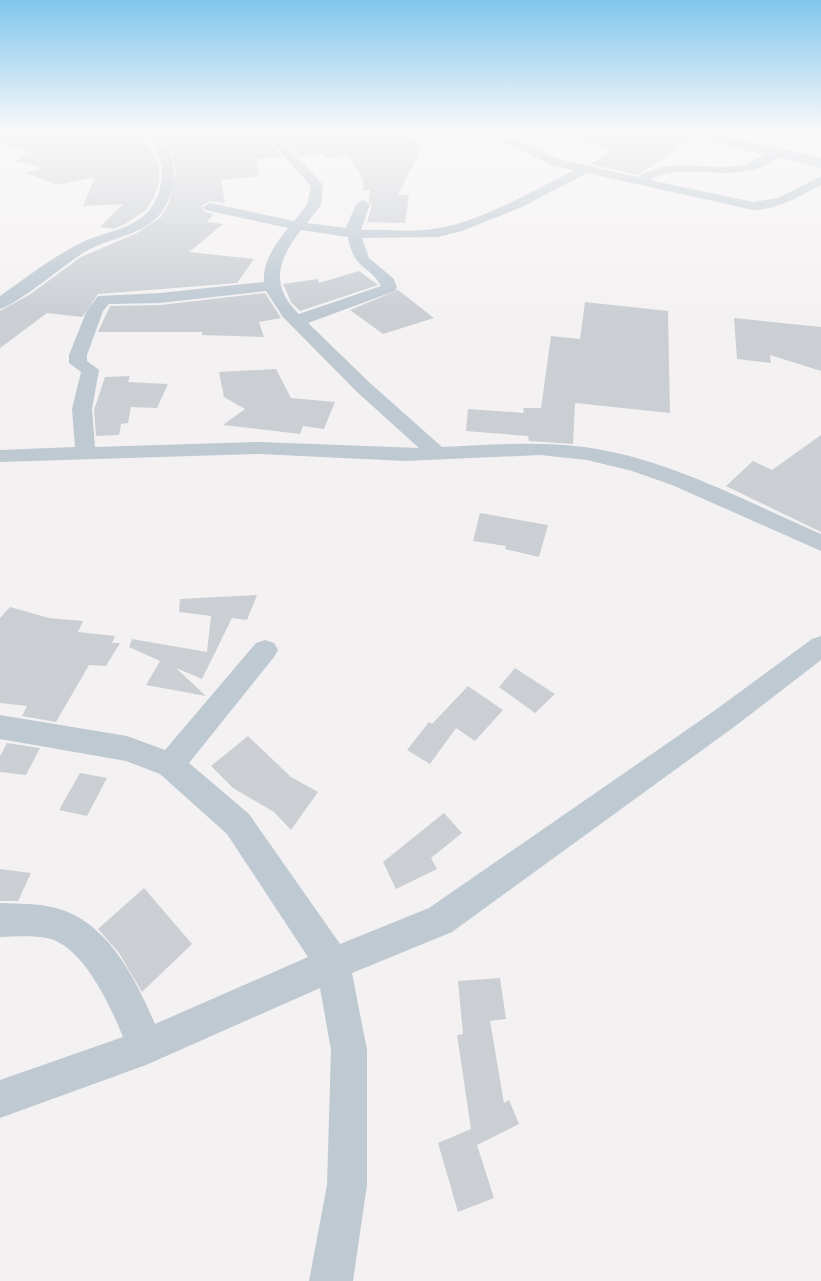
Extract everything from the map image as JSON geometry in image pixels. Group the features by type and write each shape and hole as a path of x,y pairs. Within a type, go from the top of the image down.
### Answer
{"street":[{"path":"0,304 81,248 135,229 156,214 161,207 165,193"},
{"path":"316,193 314,204 281,247 271,274 274,294 295,320 363,387 438,454"},
{"path":"210,207 296,226 355,234 445,232 517,204 539,193"},
{"path":"682,193 723,203 755,207 788,201 796,193"},
{"path":"295,320 313,317 389,288 388,282 363,261 358,253 353,226 363,204"},
{"path":"87,454 82,431 82,409 90,370 78,363 78,355 94,310 104,299 160,298 273,286"},
{"path":"0,456 260,448 405,455 540,449 587,454 638,465 722,497 821,543"},
{"path":"0,1099 146,1047 333,964 440,920 724,719 821,646"},
{"path":"170,765 265,650"},
{"path":"0,727 127,749 170,765 238,824 333,964 349,1050 347,1185 331,1281"},
{"path":"0,920 51,923 78,936 125,998 146,1047"}],"building":[{"path":"88,193 155,193 146,210 114,229 100,227 123,204 83,206"},
{"path":"171,193 223,193 225,203 209,201 201,206 205,212 214,214 207,222 223,224 189,252 254,259 237,283 98,294 82,317 47,313 0,348 0,311 29,295 81,257 137,233 161,217 169,203"},
{"path":"370,193 409,195 405,223 367,222 372,205 369,201"},
{"path":"359,271 378,285 300,311 291,302 283,284 318,279 319,283"},
{"path":"398,290 434,318 383,334 350,310"},
{"path":"265,293 281,318 259,322 264,337 202,335 202,332 98,332 110,306 160,305"},
{"path":"585,302 668,311 670,413 575,403 573,444 529,441 528,436 466,431 468,409 524,413 523,408 541,408 551,336 580,339"},
{"path":"734,318 821,327 821,371 770,355 771,363 737,359"},
{"path":"276,369 291,398 335,402 324,429 303,426 300,434 223,425 245,409 224,397 219,372"},
{"path":"130,376 128,382 168,384 157,408 131,407 128,423 121,424 119,435 96,436 94,410 105,377"},
{"path":"821,435 821,532 726,486 753,461 772,470"},
{"path":"480,513 548,525 539,557 505,549 506,546 473,541"},
{"path":"257,595 247,620 232,618 202,679 176,668 206,696 146,685 160,661 129,647 132,639 207,652 211,616 179,612 180,599"},
{"path":"10,607 49,618 83,621 78,632 115,636 112,643 120,643 106,666 89,665 56,722 22,716 27,706 0,703 0,618"},
{"path":"515,668 555,694 535,713 499,687"},
{"path":"468,686 503,710 475,741 456,728 430,764 407,750 429,722 432,724"},
{"path":"248,736 291,777 318,792 291,830 274,812 233,788 211,766"},
{"path":"7,743 40,748 26,775 0,772 0,756"},
{"path":"80,773 107,778 87,816 59,810"},
{"path":"444,813 462,833 431,858 437,869 396,889 383,862"},
{"path":"0,869 31,873 18,901 0,901"},
{"path":"144,888 192,944 142,992 119,953 98,929"},
{"path":"500,978 506,1019 490,1021 504,1103 509,1100 519,1124 477,1145 494,1198 458,1212 438,1143 471,1129 457,1035 463,1034 458,981"}]}
